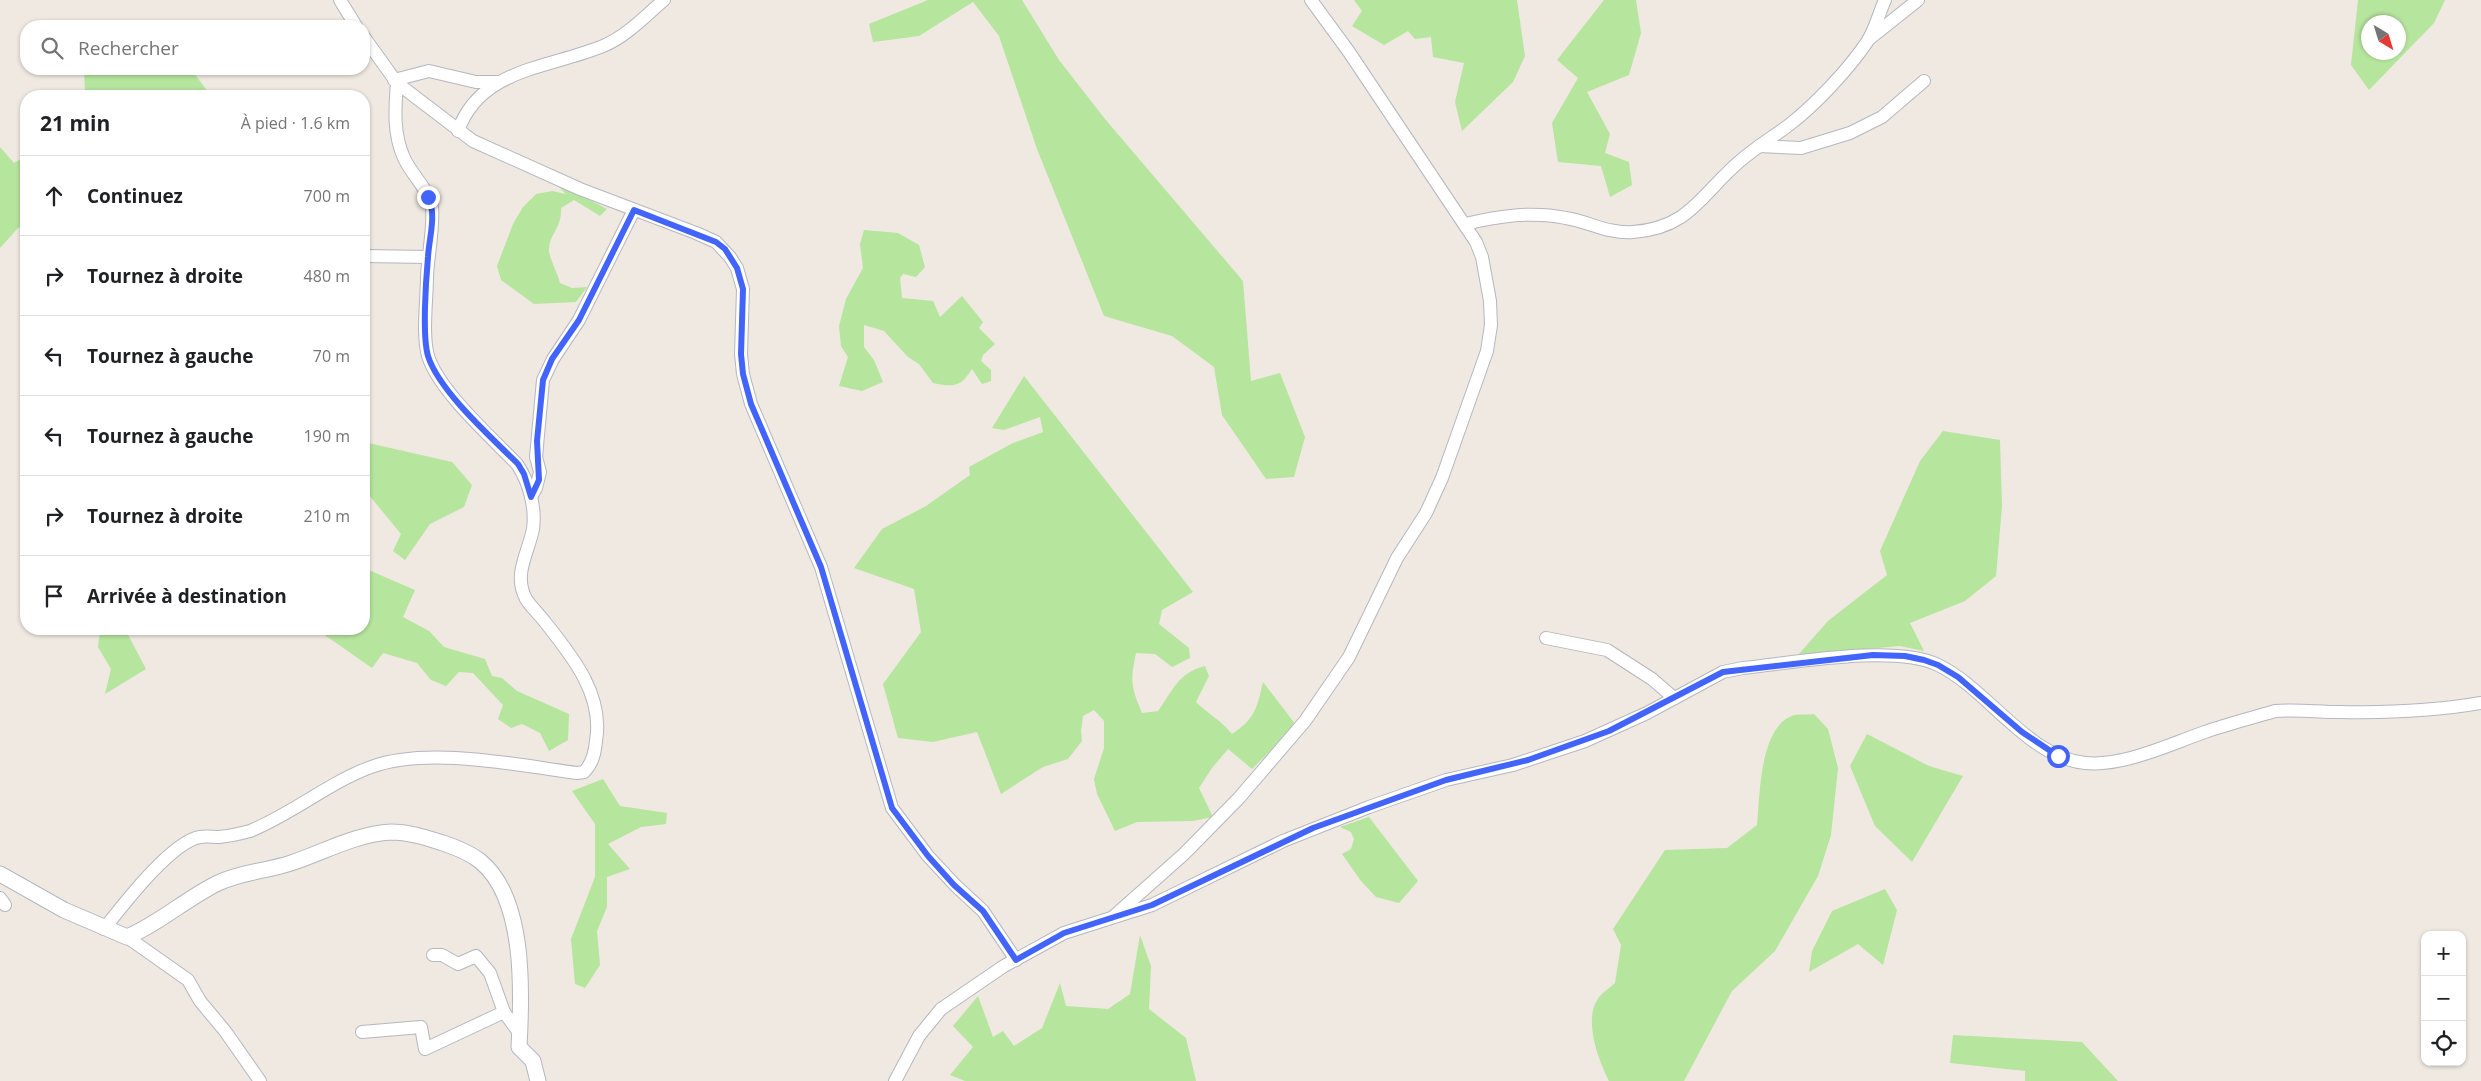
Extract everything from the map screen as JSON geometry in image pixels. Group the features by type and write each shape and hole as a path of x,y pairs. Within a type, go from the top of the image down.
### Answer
{"street":[{"path":"340,0 352,20"},
{"path":"458,131 463,116 470,106 498,82 534,67 604,46 626,33 664,0"},
{"path":"1111,919 1184,854 1214,824 1305,721 1349,657 1397,558 1426,513 1452,451 1488,342 1490,301 1485,271 1476,242 1344,44 1311,0"},
{"path":"1867,41 1885,0"},
{"path":"1465,224 1504,215 1531,214 1568,218 1612,232 1656,229 1671,224 1686,215 1721,178 1806,110 1867,41 1918,0"},
{"path":"370,46 395,81 458,131 481,146 512,157 571,186 716,242 725,249 737,268 743,289 741,354 743,374 751,404 821,567 892,808 928,856 954,885 983,911 1016,960"},
{"path":"395,81 429,71 438,71 476,82 498,82"},
{"path":"104,928 136,889 172,852 186,843 200,837 232,836 250,831 351,775 373,766 406,760 455,758 576,773 584,772 589,767 598,731 598,718 592,693 572,657 528,601 521,589 519,579 533,527 531,497 524,474 518,464 456,398 440,378 429,357 426,342 428,258 432,209 398,144 395,114 395,81"},
{"path":"1759,146 1801,148 1850,133 1882,117 1924,81"},
{"path":"531,497 539,480 537,441 543,380 552,359 579,320 634,210"},
{"path":"370,256 428,258"},
{"path":"1546,638 1607,650 1652,679 1674,698"},
{"path":"895,1081 919,1036 941,1009 968,989 1064,933 1152,905 1313,828 1446,780 1520,762 1585,741 1628,722 1723,672 1743,668 1873,655 1905,656 1938,665 1958,677 2016,727 2058,756 2085,763 2100,764 2126,759 2275,711 2415,710 2481,703"},
{"path":"127,937 202,892 235,877 290,863 325,848 364,837 392,832 422,837 456,848 479,860 500,883 512,918 521,973 519,1047 533,1061 538,1081"},
{"path":"0,874 64,910 127,937 174,968 188,980 200,1001 225,1031 260,1081"},
{"path":"433,955 442,955 458,964 476,956 490,973 504,1012 520,1034"},
{"path":"362,1032 421,1027 425,1049 504,1012"}],"green space":[{"path":"928,0 1022,0 1059,60 1105,119 1243,281 1251,381 1280,373 1305,437 1294,477 1266,479 1222,415 1214,367 1172,336 1104,316 1037,149 999,36 973,2 919,36 873,42 869,24"},
{"path":"1354,0 1517,0 1525,56 1513,82 1462,131 1455,102 1464,63 1433,57 1431,37 1415,39 1408,31 1384,45 1352,26 1362,11"},
{"path":"1604,0 1636,0 1641,33 1629,75 1587,92 1610,134 1605,153 1629,162 1632,185 1610,197 1601,166 1558,162 1552,123 1578,78 1557,60"},
{"path":"2358,0 2445,0 2434,23 2406,52 2406,15 2361,15 2361,60 2398,60 2369,90 2351,65"},
{"path":"84,75 195,75 207,90 85,90"},
{"path":"0,147 14,163 20,160 20,228 0,248"},
{"path":"558,186 567,188 607,209 600,216 574,200 561,208 560,221 550,243 550,256 560,283 572,288 587,287 576,302 534,304 501,280 497,266 513,224 523,207 536,194 552,191 566,194"},
{"path":"864,230 898,233 919,245 925,267 916,277 903,274 900,278 902,298 933,301 940,317 962,296 983,322 979,328 995,344 983,355 981,361 991,370 991,381 982,384 972,369 964,380 955,385 933,383 919,364 908,357 884,331 864,325 864,347 874,360 883,382 862,391 839,386 848,357 841,346 839,326 846,299 863,268 860,244"},
{"path":"1024,376 1193,592 1162,610 1159,624 1189,648 1190,658 1172,667 1155,654 1136,653 1133,684 1142,713 1158,711 1172,689 1182,678 1188,673 1205,666 1209,676 1196,702 1232,734 1246,723 1254,712 1263,682 1296,725 1252,769 1228,749 1212,768 1199,788 1213,817 1193,821 1137,822 1115,831 1097,794 1094,779 1104,748 1104,721 1094,710 1083,716 1082,741 1068,759 1043,767 1001,794 977,732 933,742 898,738 883,684 921,632 914,589 854,568 882,529 926,506 970,475 969,467 1013,443 1043,432 1040,417 1004,430 992,428"},
{"path":"1943,431 2000,440 2002,506 1996,576 1965,601 1910,623 1924,651 1900,646 1798,655 1828,621 1887,575 1880,551 1920,461"},
{"path":"370,443 452,462 472,485 464,507 430,524 405,560 393,551 401,534 370,496"},
{"path":"370,571 415,590 403,617 429,631 444,647 485,659 492,676 502,678 517,691 569,714 568,740 549,751 540,733 522,724 511,728 498,719 503,705 473,673 459,672 446,686 431,680 417,663 383,653 372,668 325,635 370,635"},
{"path":"99,635 128,635 146,669 105,694 111,669 98,647"},
{"path":"1814,714 1828,729 1838,768 1831,835 1818,876 1775,951 1732,991 1684,1081 1609,1081 1597,1050 1592,1026 1592,1015 1600,996 1615,983 1621,945 1613,929 1665,850 1727,848 1757,825 1764,763 1774,733 1782,722 1794,715"},
{"path":"1867,734 1929,766 1963,776 1912,862 1875,826 1850,766"},
{"path":"603,779 620,806 667,813 666,824 641,827 608,844 630,869 607,877 607,907 597,931 600,965 585,988 575,984 571,939 595,877 595,824 572,791"},
{"path":"1369,817 1418,881 1399,903 1376,897 1361,881 1342,854 1351,849 1354,839 1351,832 1340,827"},
{"path":"1885,889 1897,910 1883,965 1858,944 1809,972 1812,951 1832,911"},
{"path":"1140,935 1151,966 1149,1009 1186,1038 1196,1081 965,1081 950,1075 973,1047 953,1026 978,996 993,1037 1003,1031 1014,1046 1042,1028 1060,983 1066,1006 1108,1009 1130,994"},
{"path":"1953,1035 2082,1042 2118,1081 2025,1081 2025,1071 1950,1063"}],"route":[{"path":"428,197 432,209 428,258 426,342 429,357 440,378 456,398 490,437 518,464 524,474 531,497 539,480 540,472 536,457 543,380 552,359 579,320 634,210 696,233 716,242 725,249 737,268 743,289 740,334 741,354 743,374 751,404 762,434 821,567 892,808 896,816 928,856 954,885 983,911 1016,960 1064,933 1132,913 1152,905 1313,828 1446,780 1512,765 1585,741 1647,713 1723,672 1743,668 1873,655 1905,656 1924,660 1938,665 1958,677 2022,732 2058,756"}]}
